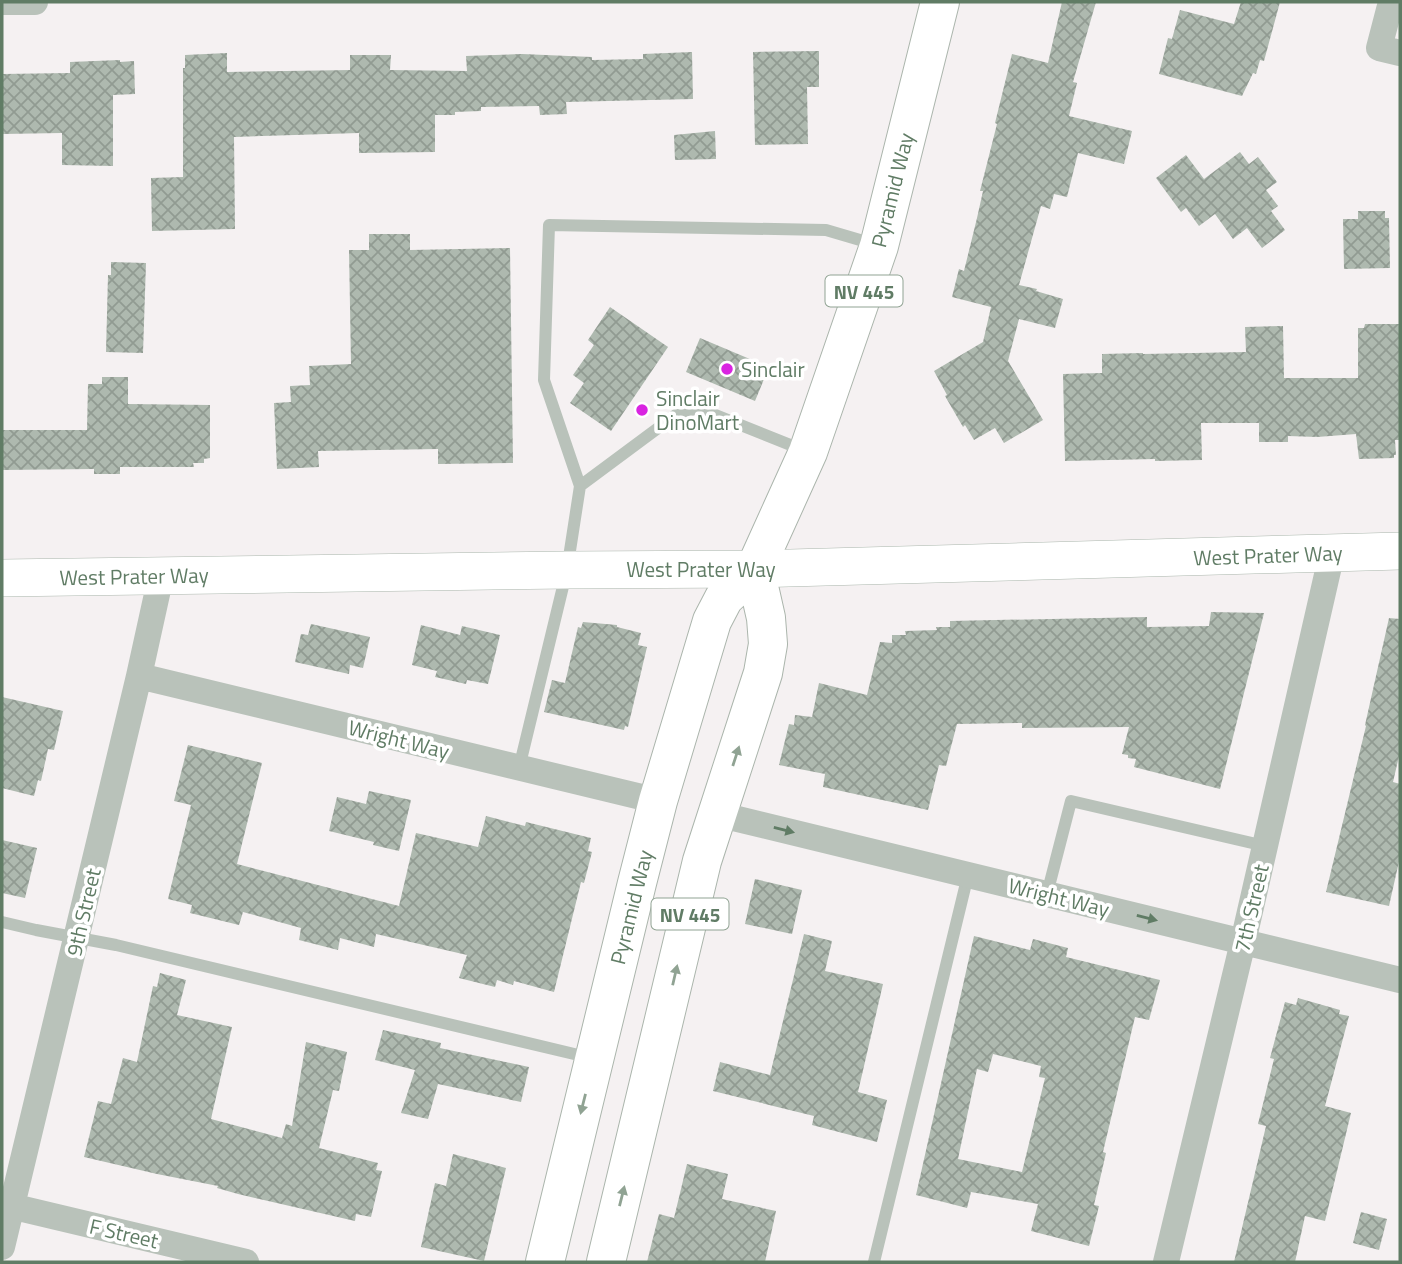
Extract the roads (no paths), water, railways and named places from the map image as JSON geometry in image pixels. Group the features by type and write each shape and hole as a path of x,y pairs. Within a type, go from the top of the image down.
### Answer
{"main road":[{"name":"Pyramid Way","path":"545,1262 658,801 712,621 724,598 755,569 808,452 879,246 940,2"},
{"name":"West Prater Way","path":"2,578 755,569 1400,551"},
{"name":"NV 445","path":"606,1262 702,861 762,673 768,643 766,618 755,569"}],"street":[{"path":"2,2 36,2"},
{"path":"1390,51 1391,2"},
{"name":"7th Street","path":"1166,1262 1332,553"},
{"name":"9th Street","path":"2,1247 7,1205 76,938 161,576"},
{"name":"Wright Way","path":"139,676 658,801"},
{"name":"Wright Way","path":"717,814 1400,980"},
{"name":"F Street","path":"7,1205 246,1262"}],"lane":[{"path":"519,768 567,570 580,486 544,380 549,225 826,230 879,246"},
{"path":"580,486 677,415 698,408 808,452"},
{"path":"1047,894 1072,801 1265,846"},
{"path":"874,1262 968,875"},
{"path":"2,922 143,951 594,1059"}],"place":[{"name":"Sinclair","path":"727,369"},
{"name":"Sinclair DinoMart","path":"642,410"}]}
